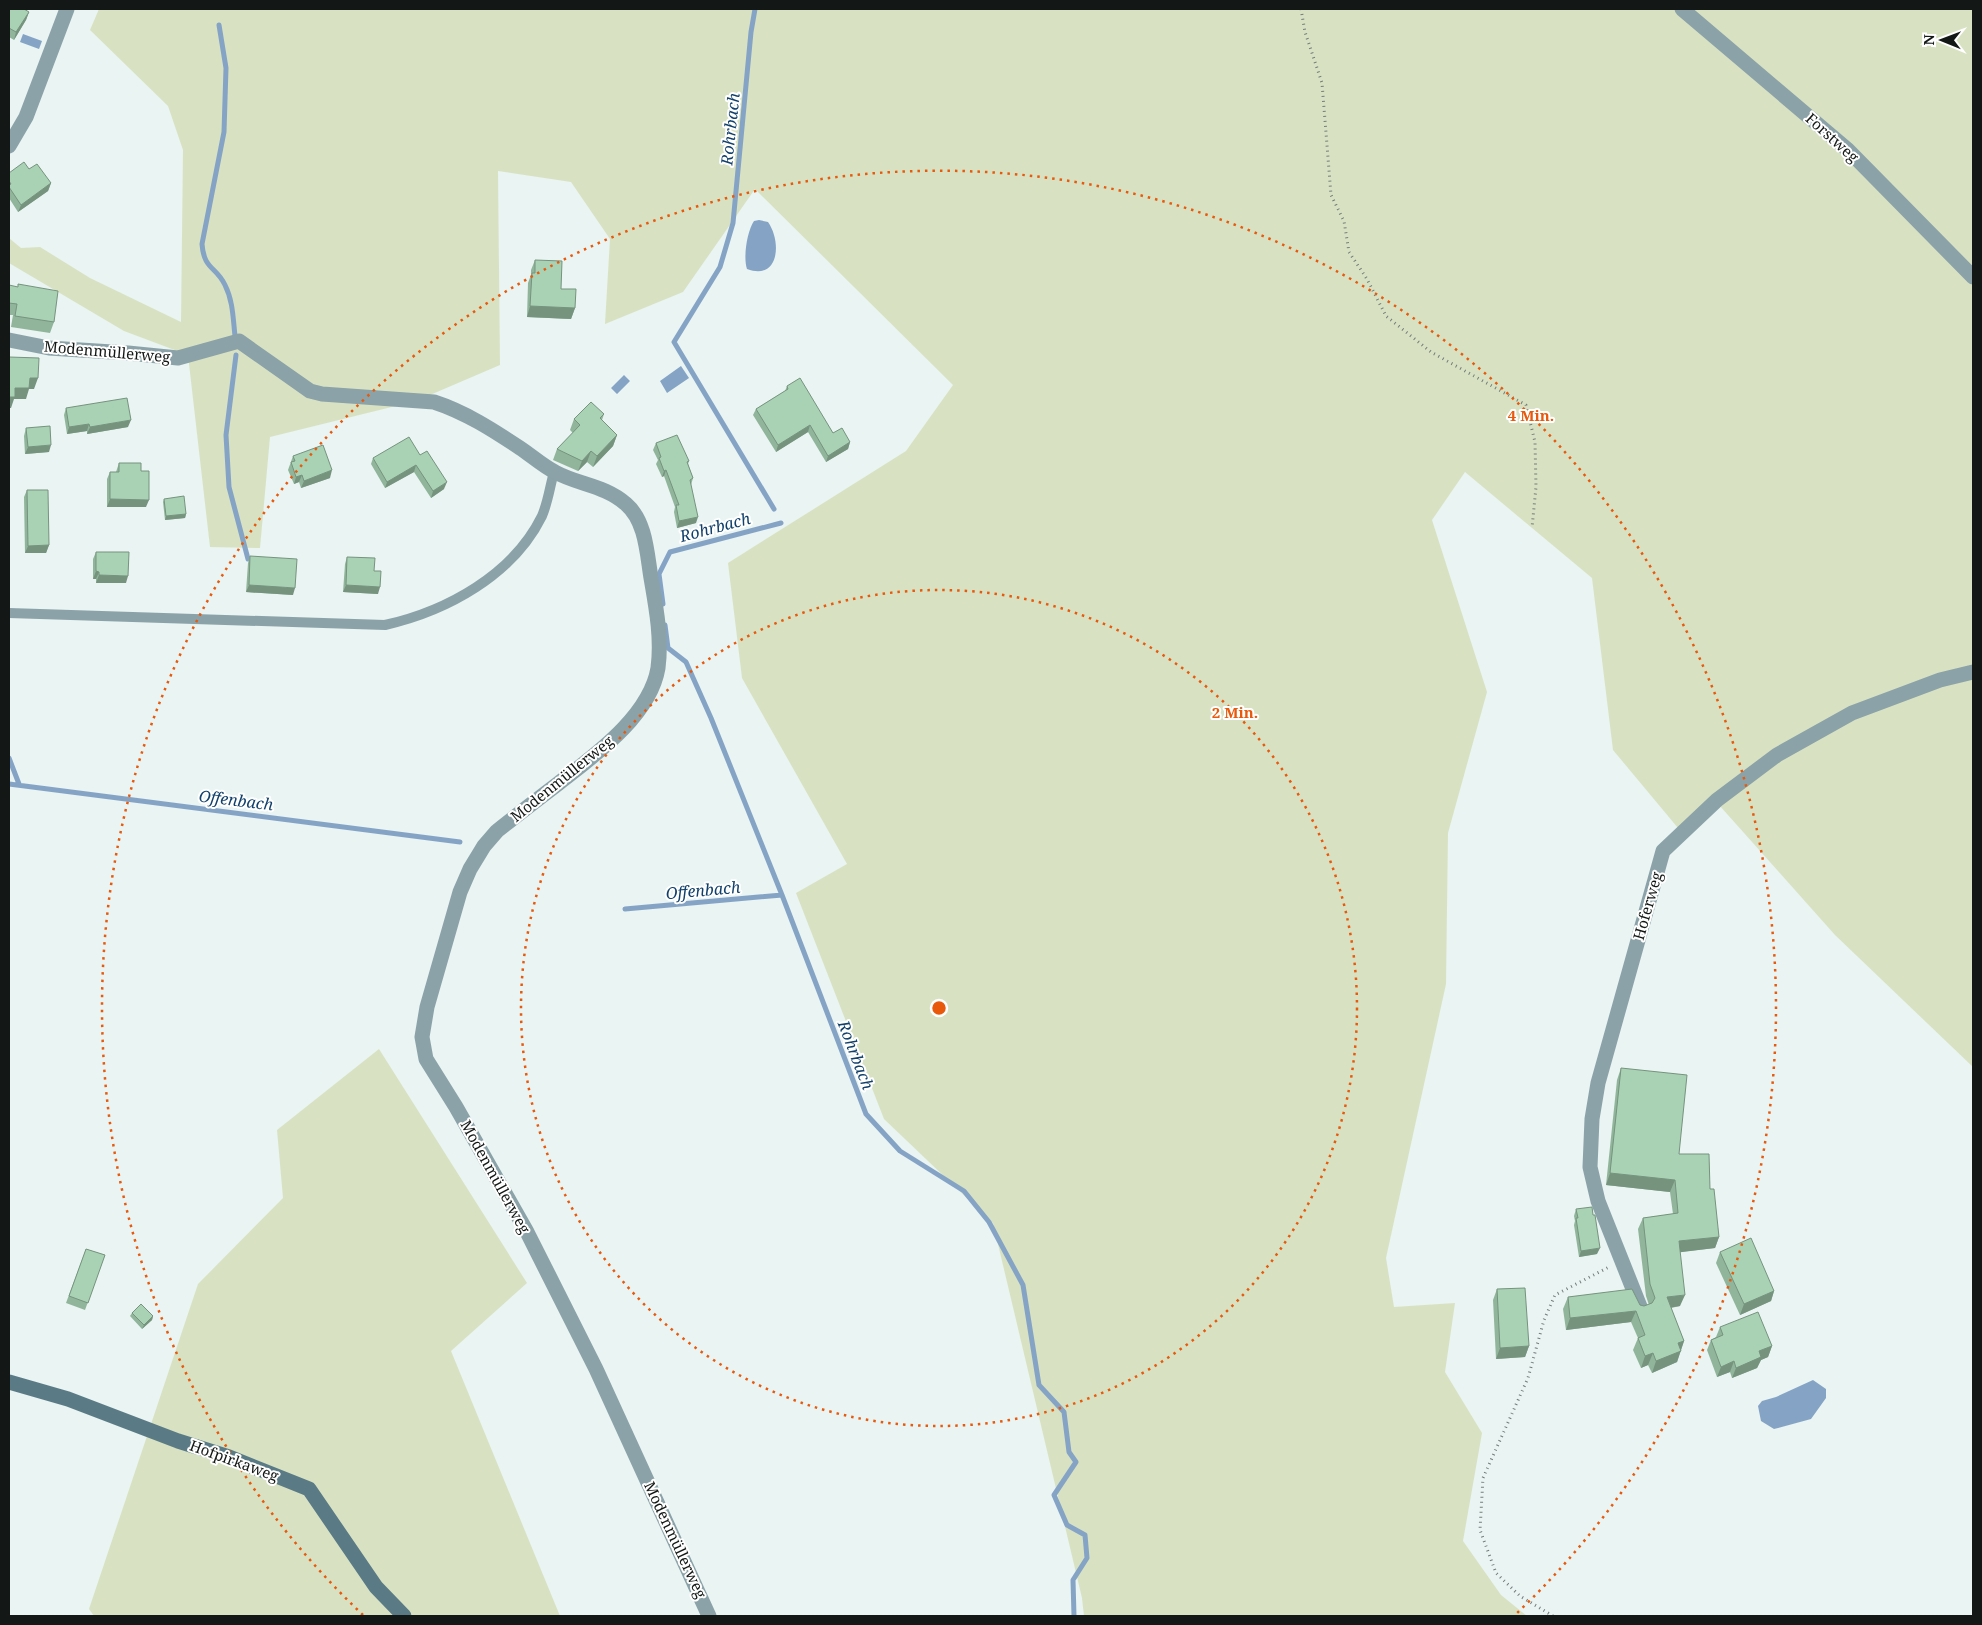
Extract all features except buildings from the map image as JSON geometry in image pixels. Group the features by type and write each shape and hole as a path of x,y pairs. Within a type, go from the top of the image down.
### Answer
{"street":[{"path":"9,146 26,117 67,9"},
{"name":"Forstweg","path":"1682,9 1848,150 1973,277"},
{"name":"Modenmüllerweg","path":"9,340 48,348 178,358 238,341 310,391 322,394 434,402 449,407 482,424 554,472 599,487 616,496 628,506 637,518 645,540 655,596 660,640 658,669 652,687 641,705 610,743 497,832 484,846 470,869 460,892 427,1007 422,1037 426,1059 456,1107 527,1232 596,1369 709,1616"},
{"name":"Hoferweg","path":"1641,1309 1598,1200 1590,1167 1592,1119 1598,1083 1663,852 1717,800 1777,755 1852,713 1940,680 1973,672"},
{"name":"Hofpirkaweg","path":"9,1382 68,1399 178,1441 229,1456 309,1489 376,1587 404,1616"}],"lane":[{"path":"9,613 368,625 384,625 407,620 448,604 491,578 514,555 531,536 543,514 554,472"}],"path":[{"path":"1301,9 1305,32 1322,83 1331,195 1344,221 1350,252 1367,279 1386,316 1431,352 1526,405 1535,442 1536,487 1532,528"},
{"path":"1553,1616 1520,1596 1496,1573 1480,1530 1483,1478 1528,1378 1544,1320 1556,1295 1623,1260"}],"green space":[{"path":"99,9 1973,9 1973,668 1849,710 1678,828 1613,750 1592,578 1465,472 1432,520 1487,692 1448,833 1446,984 1386,1258 1394,1307 1455,1303 1445,1372 1482,1433 1463,1541 1501,1595 1527,1616 1084,1616 1082,1598 993,1223 884,1119 796,893 847,864 742,678 728,563 906,451 953,385 755,189 683,292 605,324 610,239 571,182 498,171 500,365 416,401 270,437 260,548 210,547 188,355 124,331 9,263 9,238 21,248 40,247 90,278 181,322 183,150 168,106 90,30"},
{"path":"1973,675 1973,1067 1835,935 1719,805 1781,756 1854,715"},
{"path":"379,1049 527,1283 451,1351 560,1616 94,1616 89,1609 198,1284 283,1198 277,1130"}],"water":[{"path":"23,34 42,41 39,49 20,42"},
{"path":"754,221 768,222 775,239 776,249 775,258 771,265 766,270 758,271 747,269 745,258 749,231"},
{"path":"681,366 689,378 667,393 660,381"},
{"path":"624,375 630,381 617,394 611,388"},
{"path":"1813,1380 1826,1389 1826,1398 1811,1419 1774,1429 1761,1421 1758,1406 1762,1401 1776,1397"}],"waterway":[{"name":"Rohrbach","path":"755,9 751,32 733,223 720,267 674,342 774,509"},
{"path":"219,25 226,68 224,132 202,244 205,259 222,279 228,291 235,336"},
{"path":"236,355 226,435 229,487 248,559"},
{"name":"Rohrbach","path":"663,604 659,574 670,552 781,523"},
{"name":"Rohrbach","path":"665,625 668,648 686,662 711,718 782,895 866,1114 900,1151 964,1191 989,1222 1023,1285 1039,1385 1064,1412 1069,1452 1076,1462 1054,1495 1067,1525 1085,1535 1087,1558 1073,1580 1074,1616"},
{"path":"9,758 19,784"},
{"name":"Offenbach","path":"9,784 460,842"},
{"name":"Offenbach","path":"625,909 782,895"}]}
